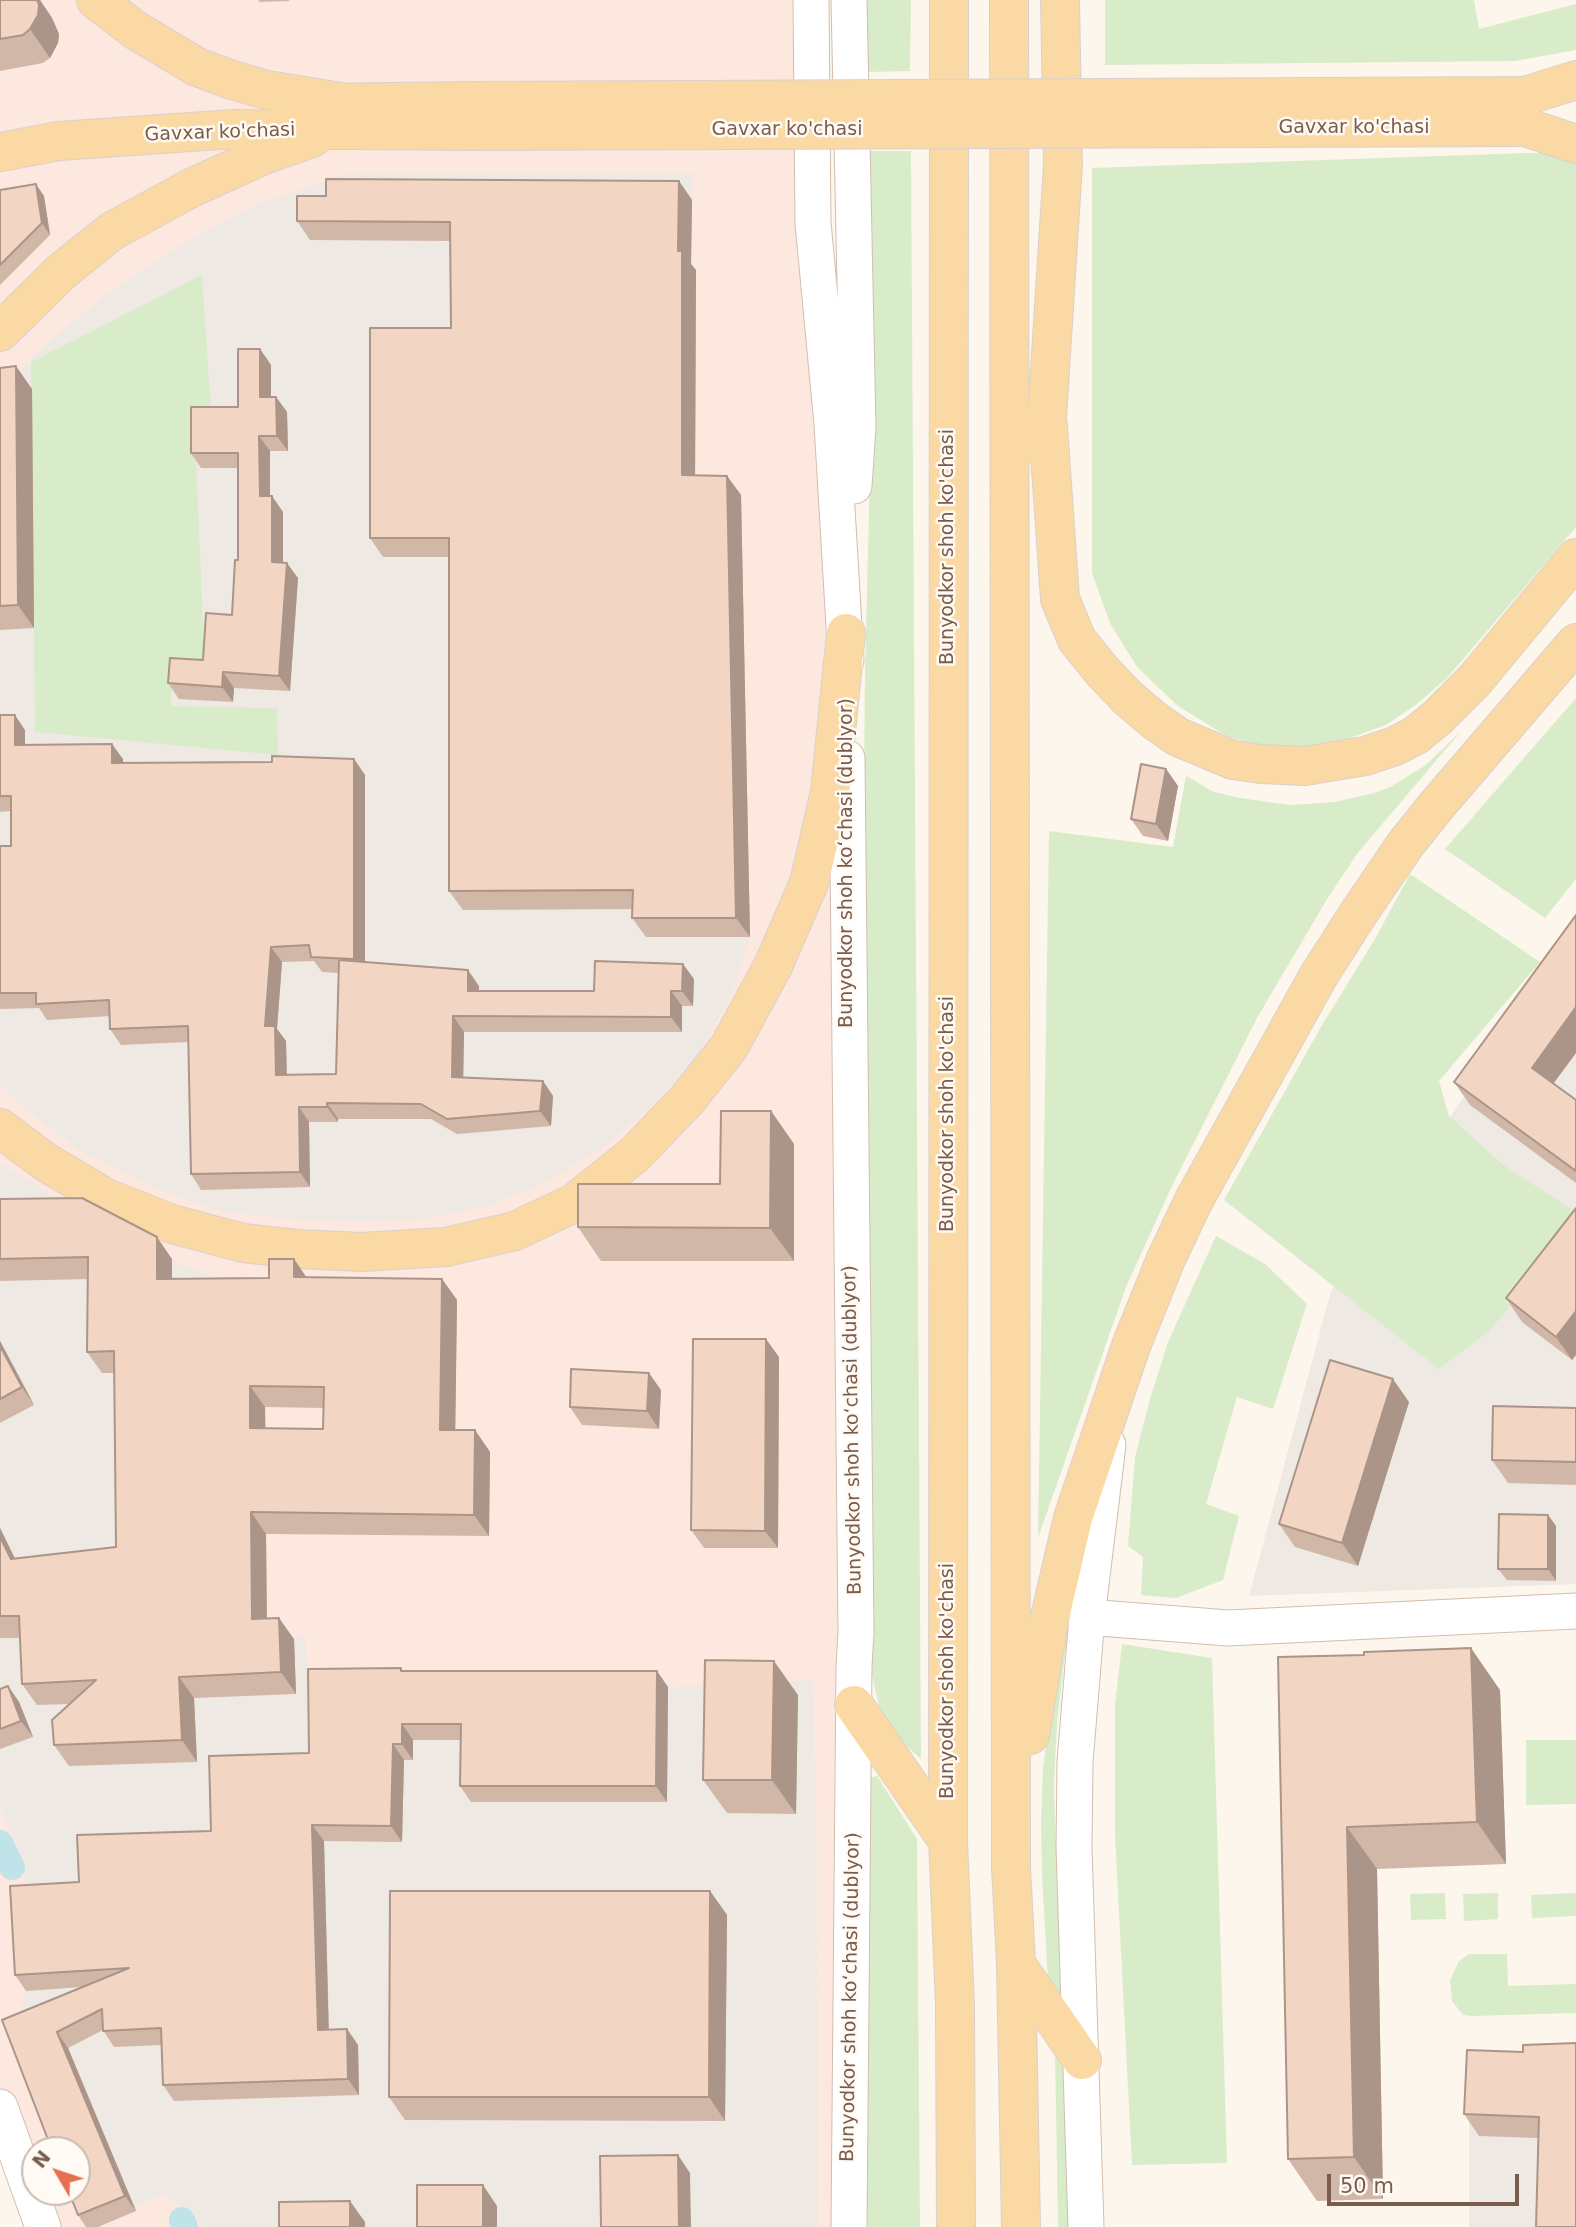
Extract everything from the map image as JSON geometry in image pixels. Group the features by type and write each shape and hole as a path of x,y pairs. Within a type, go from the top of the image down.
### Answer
{"main road":[{"path":"96,0 135,30 197,67 232,80 300,97 346,116"},
{"name":"Bunyodkor shoh ko'chasi","path":"949,0 948,1841 955,2004 956,2227"},
{"path":"1009,0 1012,1867 1021,2227"},
{"path":"1010,730 1048,426 1063,164 1060,0"},
{"path":"1576,80 1525,112 1576,144"},
{"name":"Gavxar ko'chasi","path":"1525,112 1576,94"},
{"name":"Gavxar ko'chasi","path":"0,125 67,116 229,104 346,116 1525,112 1576,126"},
{"path":"0,332 61,272 112,231 193,187 301,141 346,116"},
{"name":"Gavxar ko'chasi","path":"0,152 58,141 234,129 346,116"},
{"path":"1048,426 1060,599 1077,640 1103,673 1155,720 1178,737 1233,760 1305,766 1365,756 1395,746 1416,735 1474,681 1576,558"},
{"path":"0,1128 47,1163 106,1198 172,1224 243,1243 362,1252 446,1247 515,1231 574,1202 634,1156 686,1101 729,1047 773,965 809,883 830,792 846,633"},
{"path":"1012,1867 1034,1708 1060,1570 1077,1505 1113,1399 1166,1259 1188,1212 1319,975 1405,845 1576,643"},
{"path":"853,1705 948,1841"},
{"path":"1016,1964 1082,2060"}],"street":[{"name":"Bunyodkor shoh koʻchasi (dublyor)","path":"811,0 813,223 832,424 846,633 856,1632 853,1705 849,2227"},
{"name":"Bunyodkor shoh koʻchasi (dublyor)","path":"846,633 858,426 849,0"},
{"path":"1086,2227 1074,1847 1075,1774 1087,1618 1113,1399"},
{"path":"1087,1618 1228,1628 1576,1611"},
{"path":"0,2107 21,2164"},
{"path":"32,2206 34,2227"},
{"path":"36,2206 43,2227"}],"shaded area":[{"path":"0,0 811,0 832,424 849,2227 43,2227 35,2206 91,2206 91,2136 21,2136 21,2166 0,2107"},
{"path":"693,173 691,243 695,270 695,493 741,495 750,937 729,1001 696,1057 654,1103 607,1144 549,1181 488,1206 424,1219 283,1219 215,1210 147,1185 81,1151 29,1112 0,1085 0,393 39,350 105,295 179,246 256,205 345,174"},
{"path":"1576,933 1576,1584 1249,1596 1331,1291"},
{"path":"0,1164 97,1220 172,1259 264,1299 267,1634 306,1637 308,1685 412,1683 668,1687 813,1680 817,1849 818,2227 206,2227 165,2193 96,2227 85,2206 91,2206 91,2136 69,2136 13,2035 26,1991 21,1902 25,1862 0,1809"},
{"path":"1576,2052 1576,2227 1469,2227 1469,2056"}],"green space":[{"path":"864,0 911,0 910,71 867,72"},
{"path":"1105,0 1474,0 1479,29 1576,4 1576,50 1515,61 1105,65"},
{"path":"868,151 911,151 921,1759 893,1734 879,1706 871,1671 863,885 870,471"},
{"path":"1555,153 1576,160 1576,527 1447,678 1417,704 1386,725 1328,746 1293,752 1261,748 1225,735 1178,706 1137,667 1110,623 1092,573 1092,168"},
{"path":"202,275 211,412 194,413 205,671 172,671 171,706 277,708 278,755 35,732 31,362"},
{"path":"1576,698 1576,879 1545,918 1445,849"},
{"path":"1461,731 1357,854 1327,899 1257,1018 1170,1190 1126,1287 1038,1538 1049,831 1173,847 1186,776 1214,792 1240,798 1290,805 1335,802 1390,787 1426,765"},
{"path":"1410,874 1540,962 1439,1081 1449,1116 1503,1165 1576,1212 1576,1229 1489,1331 1439,1369 1224,1200"},
{"path":"1216,1236 1265,1264 1307,1304 1273,1409 1237,1397 1206,1504 1239,1516 1223,1580 1176,1598 1141,1595 1143,1557 1128,1546 1135,1457 1168,1342"},
{"path":"1070,1611 1057,1723 1054,1784 1057,1887 1065,2005 1048,1981 1041,1822 1049,1717"},
{"path":"1122,1644 1212,1658 1227,2163 1132,2165 1115,1835 1115,1705"},
{"path":"1526,1740 1576,1740 1576,1804 1526,1805"},
{"path":"877,1776 917,1839 920,2227 862,2227 866,1779"},
{"path":"1445,1893 1446,1919 1411,1920 1410,1894"},
{"path":"1498,1893 1498,1919 1464,1921 1463,1894"},
{"path":"1576,1893 1576,1916 1532,1918 1531,1895"},
{"path":"1469,1954 1507,1954 1508,1986 1576,1984 1576,2013 1463,2015 1452,2001 1450,1980 1459,1961"},
{"path":"1055,2050 1066,2068 1068,2227 1058,2227"}],"building":[{"path":"0,0 37,0 38,15 23,35 0,39"},
{"path":"326,179 679,181 678,251 682,251 682,475 727,476 736,918 632,918 633,890 449,891 449,538 370,538 370,328 451,328 450,222 297,221 297,196 326,196"},
{"path":"36,184 42,223 0,265 0,190"},
{"path":"238,349 260,349 260,397 276,397 277,436 259,436 260,496 272,496 272,562 287,563 279,676 223,672 222,687 168,683 170,658 203,660 206,613 232,615 235,560 238,560 238,453 191,453 191,407 238,407"},
{"path":"16,366 18,605 0,606 0,368"},
{"path":"0,715 15,715 15,745 112,744 112,763 272,762 272,756 354,759 354,959 311,957 309,945 271,947 265,1026 275,1026 276,1075 336,1074 339,960 468,970 468,991 594,991 595,961 683,964 682,991 671,991 671,1017 453,1016 452,1077 543,1081 540,1111 447,1119 421,1104 327,1103 327,1107 299,1107 300,1172 191,1174 188,1026 110,1029 109,1000 36,1004 36,993 0,993 0,846 11,846 11,796 0,796"},
{"path":"1141,764 1166,769 1156,824 1131,819"},
{"path":"1576,915 1576,1007 1532,1068 1576,1100 1576,1171 1454,1082"},
{"path":"721,1111 771,1111 770,1228 578,1227 578,1184 720,1184"},
{"path":"82,1198 157,1237 157,1279 269,1278 269,1259 294,1259 294,1277 442,1279 440,1430 475,1430 474,1515 251,1512 252,1619 279,1618 281,1672 179,1677 182,1740 54,1745 52,1720 96,1680 22,1684 19,1616 0,1616 0,1537 11,1559 116,1547 114,1351 87,1352 88,1257 0,1259 0,1199","holes":["250,1386 324,1387 323,1429 250,1428"]},
{"path":"1576,1208 1576,1311 1556,1337 1506,1298"},
{"path":"693,1339 766,1339 765,1531 691,1530"},
{"path":"0,1346 22,1387 0,1399"},
{"path":"1330,1360 1393,1379 1342,1543 1279,1524"},
{"path":"571,1369 649,1373 647,1411 570,1407"},
{"path":"1493,1406 1576,1408 1576,1462 1492,1460"},
{"path":"1499,1514 1548,1515 1548,1569 1498,1569"},
{"path":"1471,1648 1477,1822 1347,1827 1354,2157 1288,2159 1278,1657"},
{"path":"705,1660 774,1661 772,1780 703,1780"},
{"path":"308,1669 657,1671 656,1786 460,1786 461,1724 402,1724 402,1744 393,1744 391,1826 312,1825 318,2030 347,2029 348,2079 163,2085 161,2028 103,2031 102,2009 57,2032 125,2196 78,2215 74,2206 91,2206 91,2136 47,2136 2,2020 129,1968 15,1975 10,1886 79,1882 77,1835 211,1831 209,1756 309,1753"},
{"path":"8,1686 21,1721 0,1729 0,1689"},
{"path":"390,1891 710,1891 709,2097 389,2097"},
{"path":"1576,2043 1576,2227 1536,2227 1539,2117 1464,2114 1467,2050 1523,2052 1523,2045"},
{"path":"678,2155 679,2227 601,2227 600,2156"},
{"path":"417,2185 483,2185 483,2227 417,2227"},
{"path":"350,2201 350,2227 279,2227 279,2202"}],"waterway":[{"path":"0,1843 12,1867"},
{"path":"182,2220 185,2227"}]}
